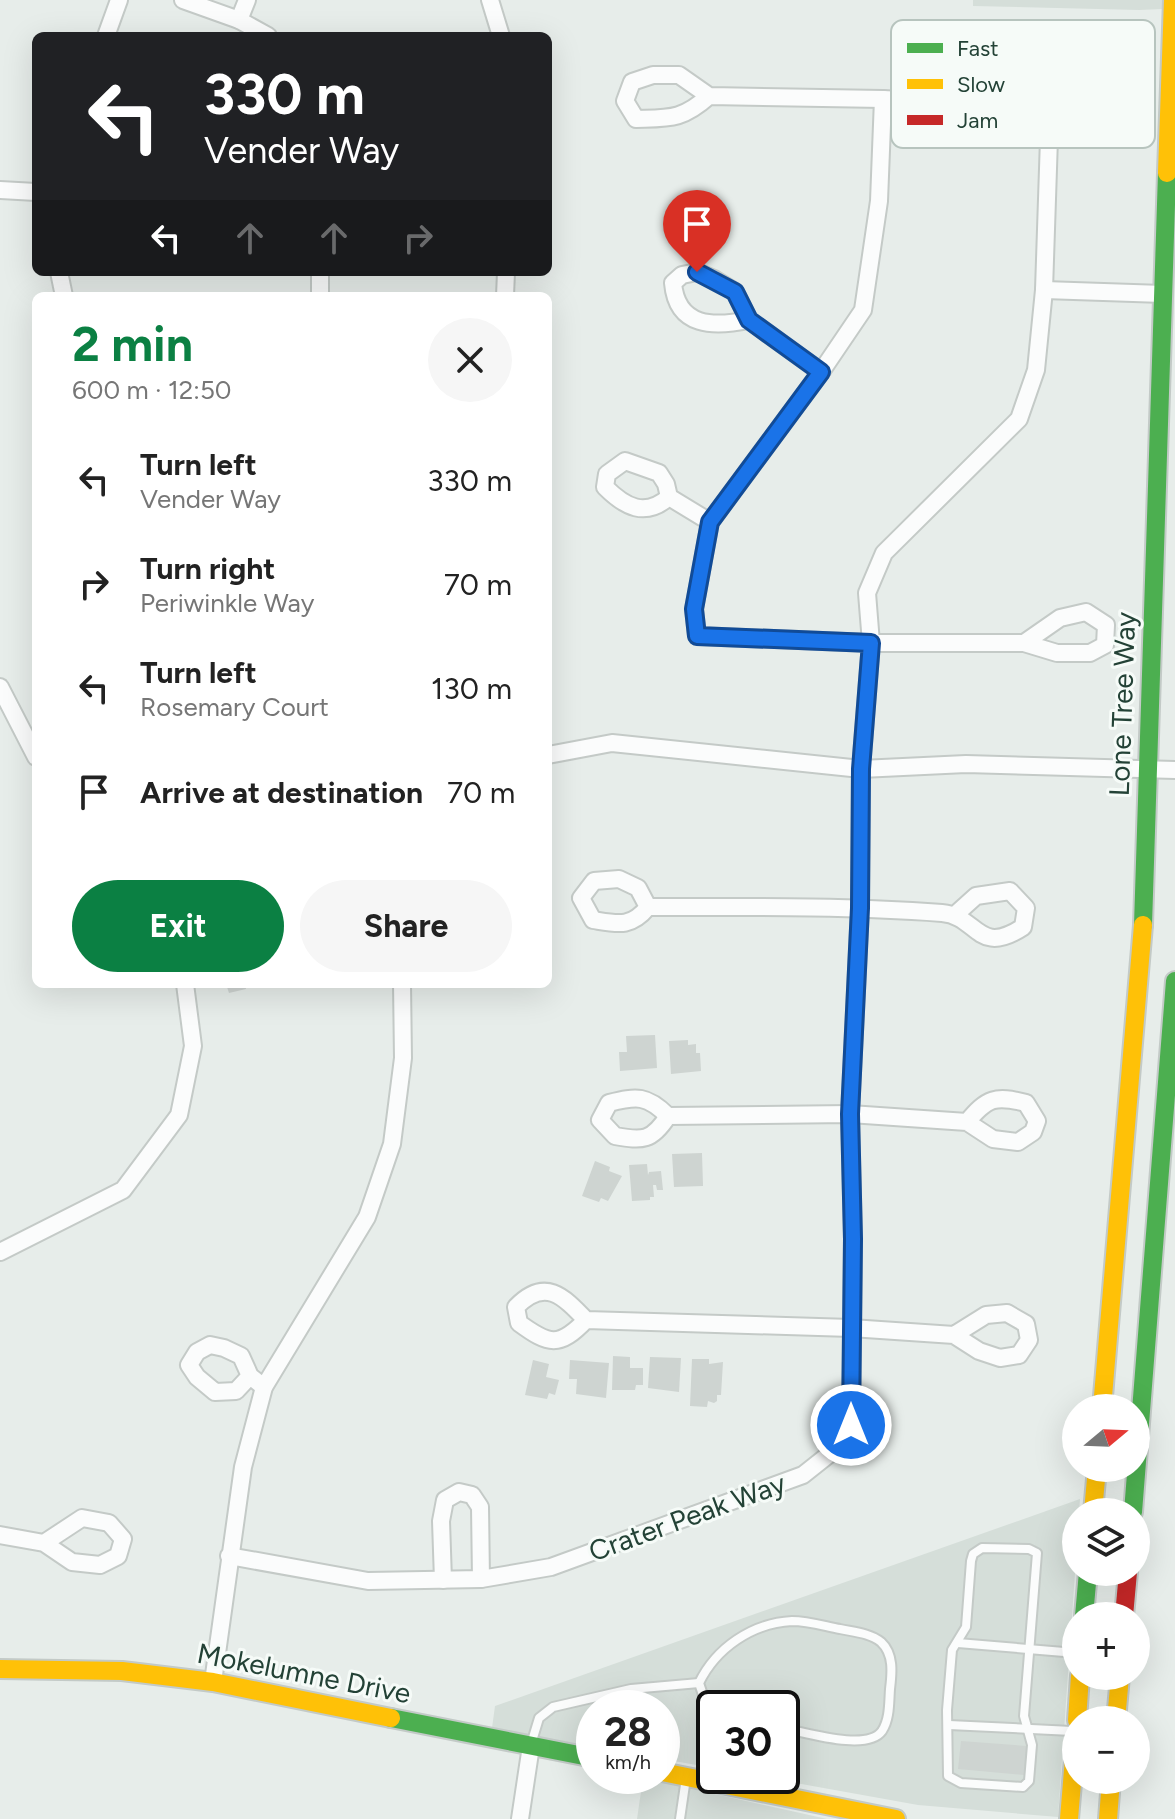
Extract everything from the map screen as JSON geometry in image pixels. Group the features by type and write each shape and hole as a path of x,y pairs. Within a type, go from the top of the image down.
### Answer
{"main road":[{"name":"Lone Tree Way","path":"1103,1394 1143,923 1173,0"},
{"path":"1134,1498 1175,981"},
{"name":"Mokelumne Drive","path":"0,1669 122,1671 213,1682 576,1755"},
{"path":"680,1776 838,1813 896,1819"},
{"path":"1069,1819 1071,1794"},
{"path":"1108,1819 1110,1794"}],"street":[{"path":"107,32 119,0"},
{"path":"183,0 239,20 261,32"},
{"path":"239,20 247,0"},
{"path":"490,0 500,32"},
{"path":"709,96 691,112 670,118 636,119 625,101 632,82 653,75 679,75 709,96 883,99 879,201 863,310 710,522 694,609 697,636 871,643 1024,643"},
{"name":"Crater Peak Way","path":"883,99 891,99"},
{"name":"Crater Peak Way","path":"229,1556 368,1581 481,1579 551,1567 803,1475 832,1452 851,1425 853,1239 850,1114 860,908 861,769 871,643 867,593 884,553 1019,419 1036,370 1044,290 1049,148"},
{"path":"0,190 32,192"},
{"path":"749,320 719,326 693,320 675,300 673,283 682,275 697,272 714,279 735,292 749,320 821,372"},
{"path":"1044,290 1163,294"},
{"path":"669,497 710,522"},
{"path":"0,687 32,749"},
{"path":"552,754 612,743 861,769 966,764 1175,770"},
{"path":"648,907 860,908 956,914"},
{"path":"0,1252 123,1190 179,1115 193,1046 186,988"},
{"path":"213,1682 243,1467 264,1387 367,1217 392,1144 403,1058 402,988"},
{"path":"668,1116 850,1114 967,1122"},
{"path":"586,1320 851,1328 954,1335"},
{"path":"250,1376 264,1387"},
{"path":"443,1580 445,1500 459,1492 472,1495 480,1507 481,1579"},
{"path":"0,1535 44,1543"},
{"path":"520,1819 531,1746"}],"lane":[{"path":"982,1548 1029,1549 1037,1553 1024,1716 1032,1745 1029,1781 1023,1787 961,1783 948,1776 952,1650 958,1643 966,1627 973,1554 982,1548"},
{"path":"701,1690 699,1683 707,1665 723,1648 745,1635 788,1621 870,1635 883,1644 890,1657 890,1689 887,1719 882,1731 873,1739 860,1742 800,1731"},
{"path":"958,1643 1062,1652"},
{"path":"531,1746 539,1718 553,1707 631,1689 699,1683"},
{"path":"949,1725 1062,1732"},
{"path":"680,1819 686,1777"}],"shaded area":[{"path":"973,0 1163,0 1163,9 973,6"},
{"path":"1062,1505 1062,1586 1074,1586 1073,1602 1062,1602 1062,1690 1067,1690 1066,1706 1062,1706 1058,1817 918,1805 800,1784 800,1690 696,1690 696,1765 680,1762 680,1690 576,1690 576,1744 492,1728 495,1706"},
{"path":"680,1786 696,1790 696,1794 715,1794 827,1819 637,1819 641,1794 680,1794"}],"building":[{"path":"227,988 246,988 246,989 229,993"},
{"path":"655,1035 657,1068 620,1071 619,1052 627,1052 626,1036"},
{"path":"688,1040 688,1045 696,1044 696,1053 700,1053 701,1071 671,1074 669,1041"},
{"path":"702,1153 703,1186 674,1187 672,1154"},
{"path":"595,1161 622,1176 608,1201 601,1198 599,1202 582,1196"},
{"path":"647,1164 648,1175 649,1172 661,1171 663,1190 657,1190 653,1185 654,1197 632,1201 629,1165"},
{"path":"613,1356 630,1357 630,1368 643,1368 643,1385 636,1385 635,1390 612,1390"},
{"path":"650,1357 681,1358 679,1392 648,1388"},
{"path":"692,1359 709,1359 709,1364 723,1362 721,1395 717,1395 714,1403 708,1401 707,1407 690,1406"},
{"path":"533,1360 549,1364 546,1377 559,1380 555,1395 549,1393 547,1399 525,1395"},
{"path":"570,1360 609,1363 606,1398 576,1394 577,1379 569,1379"},
{"path":"961,1741 1027,1746 1024,1775 958,1769"}],"traffic: fast":[{"path":"1143,925 1167,173"},
{"path":"1134,1498 1175,981"},
{"path":"1085,1602 1087,1586"},
{"path":"391,1718 576,1754"}],"traffic: slow":[{"path":"1167,173 1173,0"},
{"path":"1103,1394 1143,925"},
{"path":"1094,1498 1096,1482"},
{"path":"0,1669 122,1671 213,1682 391,1718"},
{"path":"1078,1706 1079,1690"},
{"path":"1117,1706 1119,1690"},
{"path":"680,1776 896,1819"},
{"path":"1069,1819 1071,1794"},
{"path":"1108,1819 1110,1794"}],"traffic: jam":[{"path":"1125,1602 1127,1586"}],"route":[{"path":"697,272 735,292 749,320 821,372 710,522 694,609 697,636 871,643 861,769 860,908 850,1114 853,1239 851,1425"}]}
